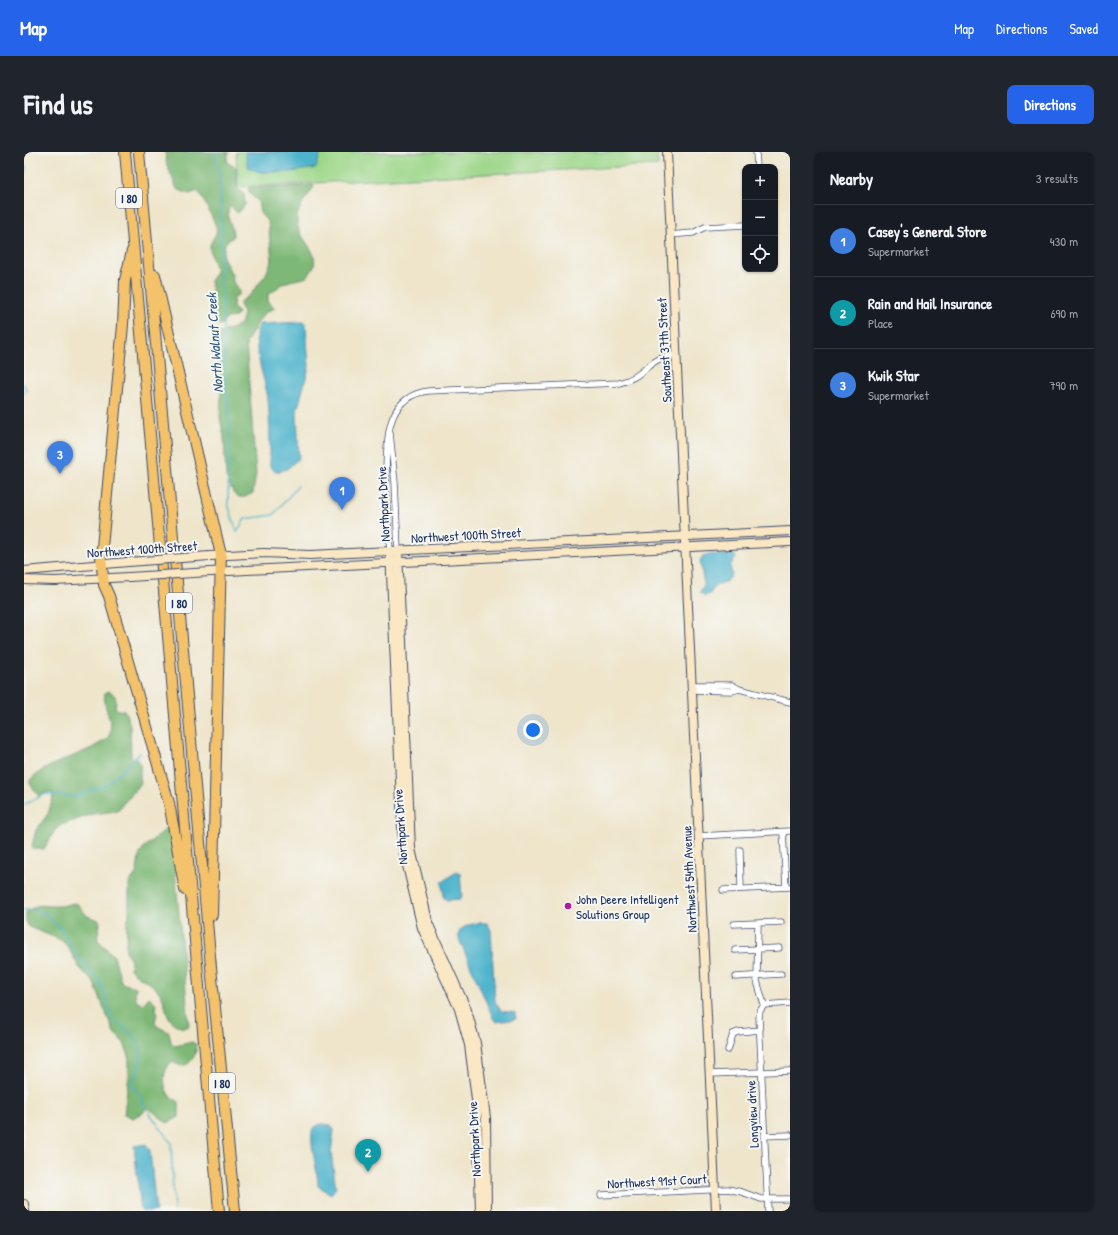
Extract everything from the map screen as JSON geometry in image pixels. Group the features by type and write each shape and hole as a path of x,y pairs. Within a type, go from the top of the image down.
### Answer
{"highway":[{"name":"I 80","path":"125,152 219,1211"},
{"name":"I 80","path":"139,152 211,967 235,1211"},
{"path":"147,240 221,555 222,571 211,967"},
{"path":"134,244 125,280 123,325 102,563 103,578 169,804 177,842 198,968"},
{"path":"215,1172 215,1211"}],"street":[{"name":"Southeast 37th Street","path":"668,152 670,235 685,547"},
{"path":"756,152 757,164"},
{"path":"670,235 693,233 705,227 742,225"},
{"name":"Northpark Drive","path":"487,1211 487,1137 467,1010 429,925 411,849 405,806 394,562 395,483 390,431 393,416 400,405 411,396 421,392 619,383 627,381 641,373 659,358 676,355"},
{"name":"Northwest 100th Street","path":"24,571 102,563 221,555 264,553 303,555 790,531"},
{"name":"Northwest 100th Street","path":"24,580 55,581 790,542"},
{"name":"Northwest 54th Avenue","path":"685,547 700,836 716,1211"},
{"path":"692,688 732,691 739,689 790,702"},
{"path":"700,836 790,831"},
{"path":"723,890 788,887 783,832"},
{"path":"740,850 741,889"},
{"path":"734,924 781,922"},
{"path":"758,923 759,948 757,976 758,987 764,1005 790,1002"},
{"path":"735,950 779,948"},
{"path":"736,977 781,974"},
{"name":"Longview drive","path":"764,1005 760,1011 759,1017 768,1211"},
{"path":"728,1050 733,1034 738,1032 760,1030"},
{"name":"Northpark Drive","path":"473,1044 477,1107 480,1211"},
{"path":"710,1074 790,1071"},
{"path":"764,1136 790,1134"},
{"name":"Northwest 91st Court","path":"601,1195 715,1189 735,1190 754,1198 767,1200 790,1199"},
{"path":"24,1204 25,1211"}],"green space":[{"path":"165,152 229,152 227,160 229,164 236,167 237,187 244,194 245,205 238,213 230,206 228,210 233,237 225,243 223,257 232,275 233,282 239,291 239,295 234,297 233,306 238,313 236,317 227,318 222,324 218,325 213,317 214,301 210,281 216,272 210,247 217,230 198,191 189,194 177,189 167,165"},
{"path":"236,152 657,152 658,165 238,187"},
{"path":"314,185 299,209 297,215 299,229 314,255 315,262 313,269 307,277 284,283 268,294 268,301 275,308 266,312 260,319 246,343 256,474 253,493 245,497 238,497 234,494 226,477 224,437 220,418 221,396 217,371 219,353 213,343 215,336 235,327 241,322 243,316 240,302 251,294 266,274 272,260 268,222 260,213 258,201 250,194 248,188"},
{"path":"107,691 112,693 115,697 115,707 118,710 125,711 130,725 131,756 138,760 140,764 141,783 117,811 93,814 61,825 55,830 44,849 34,849 32,846 36,830 48,814 53,798 52,793 46,792 39,796 30,784 30,780 48,767 92,748 109,736 110,720 105,704 105,693"},
{"path":"171,825 189,1026 184,1028 177,1026 169,1018 162,997 156,988 130,969 131,960 126,952 127,923 129,914 129,883 137,872 139,856 144,847"},
{"path":"75,903 79,905 87,916 99,920 100,925 98,940 114,956 121,981 124,984 136,987 135,996 137,1002 143,1004 149,997 155,1002 157,1013 155,1022 158,1027 169,1032 171,1042 175,1046 192,1042 197,1045 191,1061 181,1066 172,1062 166,1069 164,1079 166,1089 171,1097 179,1102 179,1117 167,1123 149,1108 146,1108 143,1113 133,1118 124,1114 129,1075 129,1056 124,1043 114,1033 94,983 79,967 67,946 61,940 29,927 26,921 26,913 35,907 42,905 61,906"}],"water":[{"path":"245,152 321,152 316,168 291,172 259,172 248,167"},
{"path":"302,322 306,325 309,367 297,411 299,458 287,469 276,472 270,467 270,425 268,399 257,350 257,331 260,324"},
{"path":"709,554 735,555 736,558 730,566 732,574 729,579 715,585 710,594 705,596 700,592 704,585 700,561 703,556"},
{"path":"457,871 460,873 462,897 460,899 447,900 444,898 442,882"},
{"path":"477,923 487,923 491,930 495,1001 501,1011 515,1013 516,1019 496,1022 494,1020 459,939 459,932 461,930 467,926"},
{"path":"321,1124 331,1125 334,1130 331,1153 336,1188 331,1194 318,1186 312,1148 313,1128"},
{"path":"146,1144 150,1151 156,1211 141,1211 134,1146"}],"waterway":[{"name":"North Walnut Creek","path":"215,152 220,178 222,223 220,279 223,302 224,373 230,418 228,504 237,532"},
{"path":"24,175 26,167"},
{"path":"24,384 26,390 24,393"},
{"path":"237,532 245,519 273,515 298,486"},
{"name":"North Walnut Creek","path":"24,805 45,794 74,797 107,784 140,752"},
{"path":"24,910 37,910 45,913 62,930 74,952 100,982 112,1018 131,1034 141,1047 141,1059 137,1074 131,1085 142,1097 144,1105 171,1143 174,1211"}],"place":[{"name":"Kwik Star","path":"60,474"},
{"name":"Casey's General Store","path":"342,510"},
{"name":"John Deere Intelligent Solutions Group","path":"568,906"},
{"name":"Rain and Hail Insurance","path":"368,1172"}]}
